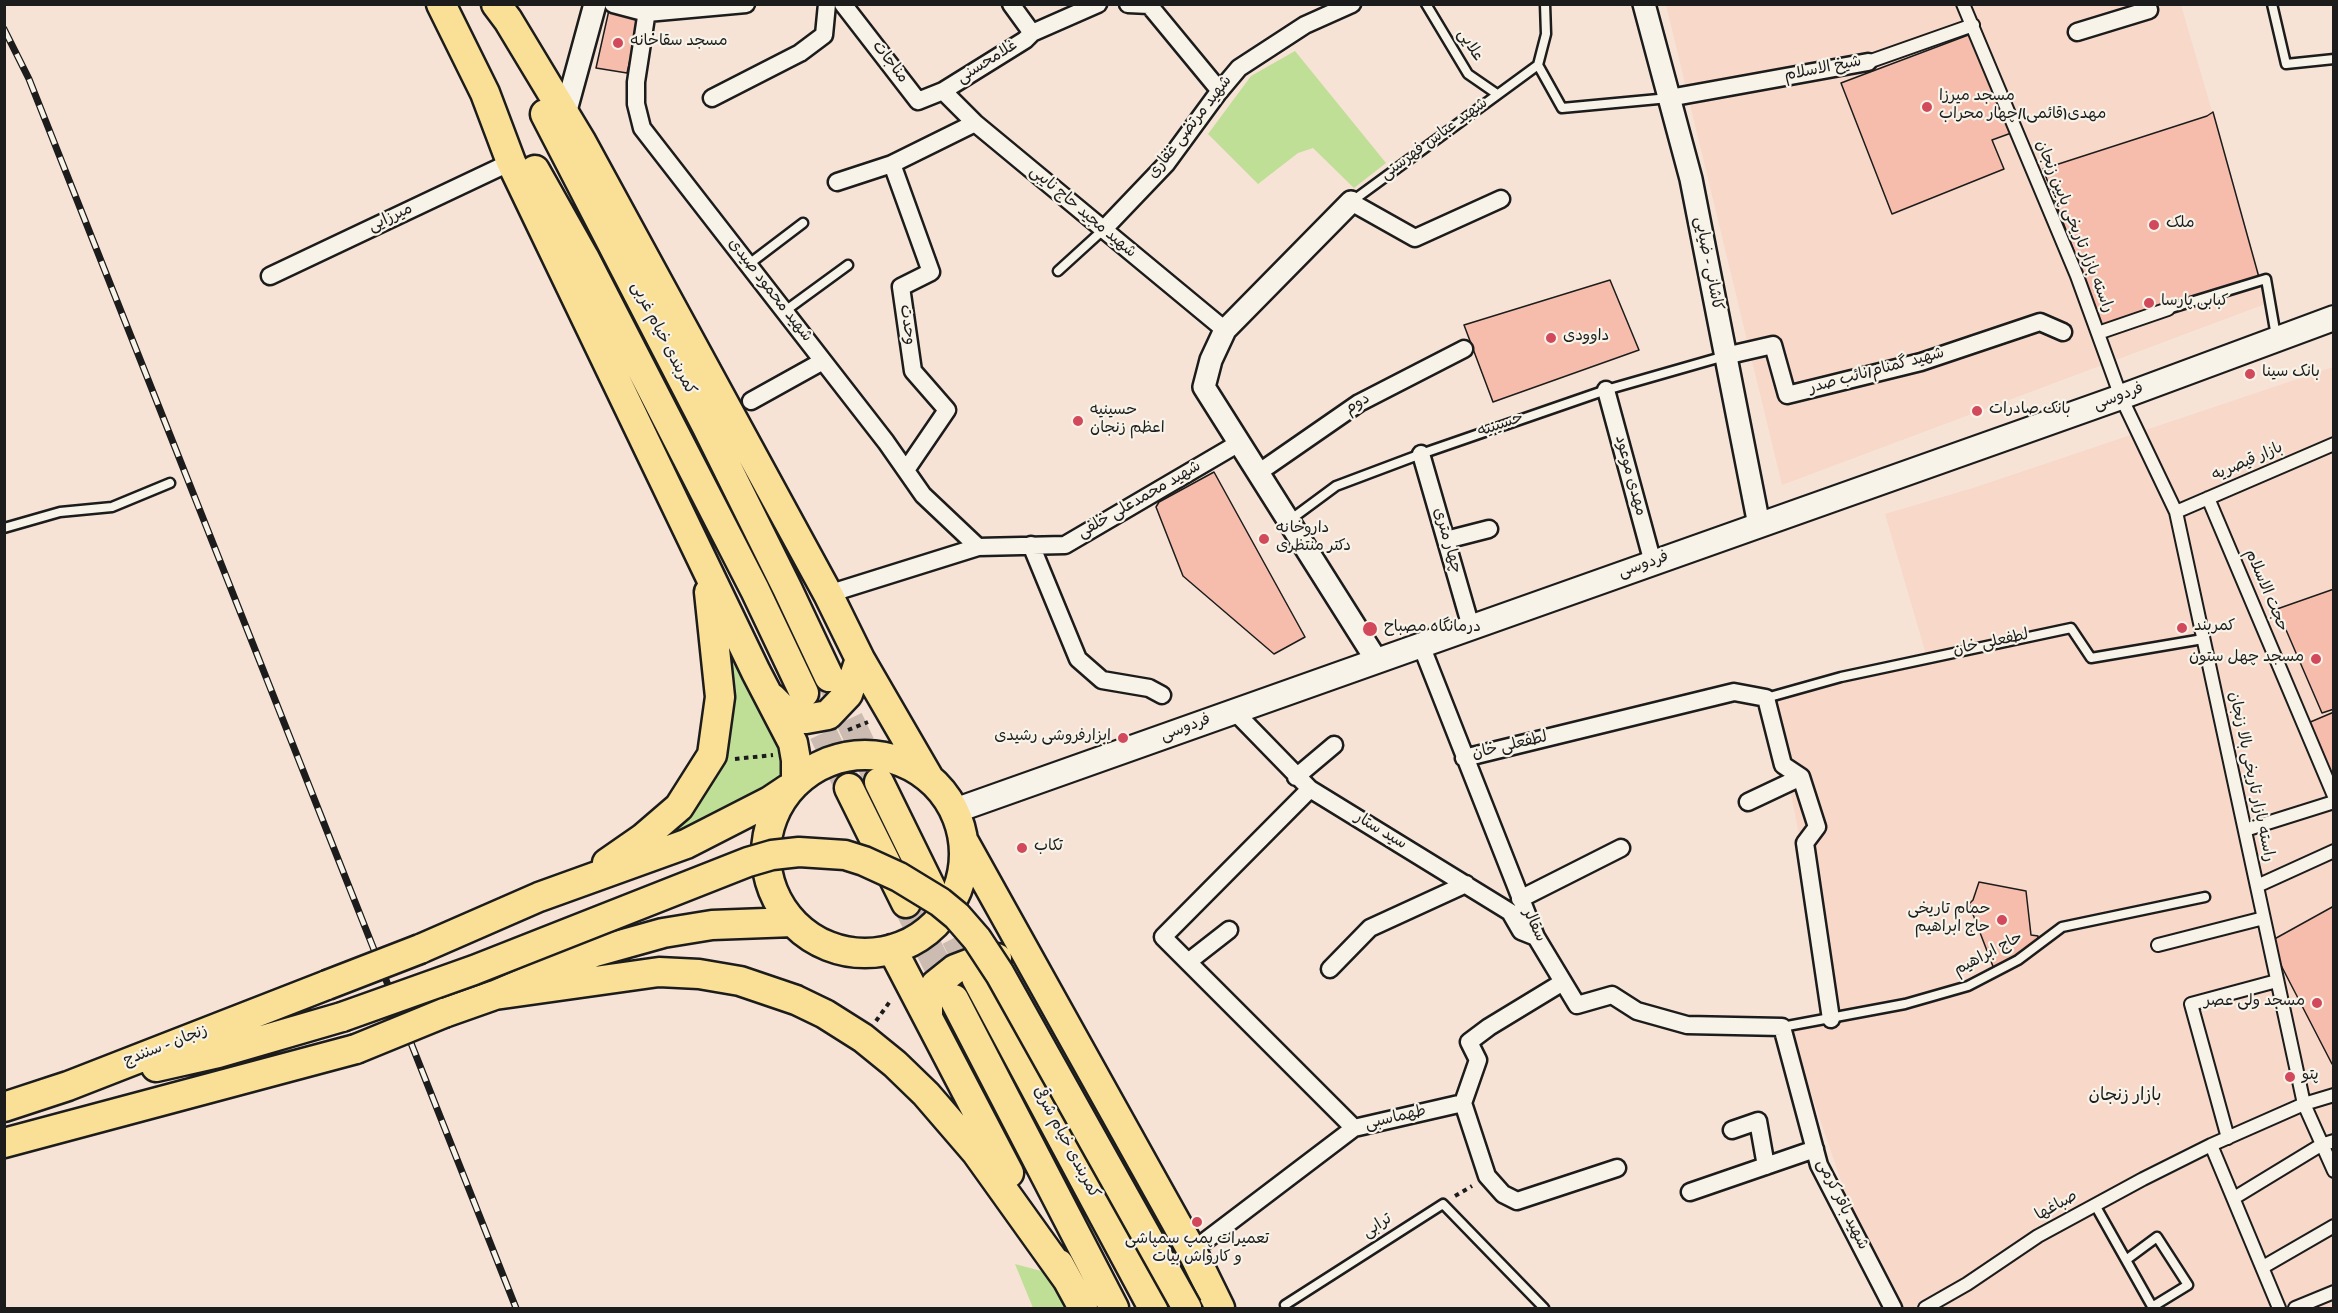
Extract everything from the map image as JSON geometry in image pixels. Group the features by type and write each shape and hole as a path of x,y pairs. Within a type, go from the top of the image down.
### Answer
{"highway":[{"path":"441,4 485,93 512,162 766,692 793,743 796,760 794,784 775,810 767,839 767,869 776,897 793,922 814,939 839,949 866,953 892,949 918,937 939,919 955,895 963,868 963,840"},
{"name":"کمربندی خیام غربی","path":"489,4 707,427 788,588 829,677"},
{"path":"496,4 565,114 828,594 861,659 929,778 954,811 963,840 1191,1251 1220,1308"},
{"name":"کمربندی خیام غربی","path":"485,93 528,159 584,257 755,590 804,693"},
{"path":"574,885 643,838 679,807 712,755 720,697 714,625 704,561"},
{"path":"766,692 788,714 806,719 828,715 848,694 861,659"},
{"path":"574,885 686,844 759,807 815,768 830,761 861,754 886,757 909,765 929,778"},
{"path":"879,782 931,888"},
{"path":"849,788 906,903"},
{"path":"68,1086 218,1053 342,1017 474,970 748,862 772,855 799,852 845,855 899,877 940,902 957,916 977,939 1000,974 1187,1308"},
{"name":"زنجان - سنندج","path":"4,1107 68,1086 420,949 539,897 574,885"},
{"path":"4,1143 356,1049 495,995 595,952 663,933 712,925 793,922"},
{"path":"892,949 1083,1308"},
{"path":"928,1018 928,1001 935,985 955,969 976,961 999,957 1023,965 1040,981"},
{"path":"495,995 659,972 699,974 740,981 796,1000 825,1014 864,1038 926,1094 976,1152 1067,1279"},
{"name":"کمربندی خیام شرقی","path":"976,978 1153,1308"},
{"name":"کمربندی خیام شرقی","path":"954,999 1114,1308"}],"main road":[{"name":"فردوسی","path":"954,811 2121,397 2334,318"}],"street":[{"path":"565,114 595,4"},
{"path":"613,4 647,8 746,4"},
{"path":"712,98 800,52 824,35 827,4"},
{"name":"مناجات","path":"843,4 918,101 943,91"},
{"path":"1011,4 1032,33"},
{"name":"غلامحسنی","path":"943,91 1025,40 1032,33 1098,4"},
{"path":"1128,4 1149,5 1220,91"},
{"name":"شهید مرتضی غفاری","path":"1103,231 1166,164 1239,68 1296,31 1329,13 1352,4"},
{"name":"کاشانی - ضیایی","path":"1644,4 1690,179 1758,525"},
{"name":"راسته بازار تاریخی پایین زنجان","path":"1964,4 2077,276 2121,397"},
{"path":"2077,32 2149,10 2147,4"},
{"name":"شهید محمود صیدی","path":"647,8 636,82 636,104 642,128 749,264 923,495 978,547"},
{"name":"شیخ الاسلام","path":"1669,98 1868,62 1973,25"},
{"name":"شهید مجید حاج نایبی","path":"943,91 975,123 1225,330"},
{"path":"837,182 892,164 975,123"},
{"name":"میرزایی","path":"270,276 512,162"},
{"name":"وحدت","path":"892,164 931,272 901,286 913,371 947,410 906,470"},
{"path":"1351,202 1415,238 1501,199"},
{"name":"شهید عباس فهرستی","path":"1225,330 1351,202"},
{"path":"2098,333 2168,309"},
{"name":"شهید گمنام/نائب صدر","path":"1725,356 1773,345 1787,395 1921,362 2040,322 2063,332"},
{"path":"1225,330 1211,360 1204,387 1377,661"},
{"name":"دوم","path":"1258,472 1359,403 1464,349"},
{"path":"751,401 823,361"},
{"name":"مهدی موعود","path":"1606,390 1653,563"},
{"name":"راسته بازار تاریخی بالا زنجان","path":"2121,397 2176,512 2304,1104 2334,1171"},
{"name":"شهید محمدعلی خلفی","path":"828,594 978,547 1065,545 1163,494 1239,443"},
{"name":"بازار قیصریه","path":"2176,512 2334,444"},
{"name":"چهار متری","path":"1421,454 1471,627"},
{"name":"حجت الاسلام","path":"2208,498 2334,795"},
{"path":"1446,540 1488,529"},
{"path":"1031,545 1078,659 1102,681 1149,688 1162,695"},
{"name":"سقالر","path":"1421,645 1536,937 1576,1005 1612,995 1637,1011 1687,1025 1782,1027"},
{"name":"لطفعلی خان","path":"1464,758 1734,692 1766,698"},
{"path":"1766,698 1783,765 1801,777 1817,827 1805,843 1831,1019"},
{"name":"سید ستار","path":"1235,712 1310,789 1510,912 1521,931 1536,937"},
{"path":"1296,777 1334,745"},
{"path":"1748,802 1801,777"},
{"path":"1310,789 1163,937 1354,1128"},
{"path":"2245,830 2334,802"},
{"path":"1520,899 1621,848"},
{"path":"2257,886 2334,851"},
{"path":"1330,969 1370,928 1466,884"},
{"path":"2158,945 2260,919"},
{"path":"1188,962 1229,930"},
{"path":"1563,982 1489,1027 1469,1042 1478,1060 1463,1103 1487,1176 1503,1194 1517,1201 1617,1168"},
{"path":"2228,1138 2191,1004 2273,982"},
{"name":"شهید باقر کرمی","path":"1782,1027 1819,1165 1893,1308"},
{"name":"صباغها","path":"1925,1308 1967,1284 2038,1236 2095,1205 2211,1145 2304,1104 2334,1095"},
{"name":"طهماسبی","path":"1191,1251 1354,1128 1463,1103"},
{"path":"1732,1130 1758,1120 1766,1166"},
{"path":"2234,1198 2321,1145 2334,1141"},
{"path":"2211,1145 2279,1308"},
{"path":"1690,1192 1815,1149"},
{"path":"2263,1267 2333,1228"},
{"path":"2295,1308 2334,1292"}],"lane":[{"name":"علایی","path":"1426,4 1468,74 1497,94"},
{"path":"1545,4 1546,34 1538,65 1562,108 1669,98"},
{"path":"2272,4 2286,64 2334,59"},
{"name":"شهید عباس فهرستی","path":"1351,202 1538,65"},
{"path":"749,264 803,223"},
{"path":"1058,271 1103,231"},
{"path":"784,311 848,265"},
{"path":"2168,309 2266,279 2276,339"},
{"name":"حسینیه","path":"1289,521 1336,486 1606,390 1725,356"},
{"path":"4,528 60,512 112,507 170,483"},
{"name":"لطفعلی خان","path":"1766,698 1841,677 2071,628 2091,658 2203,639"},
{"name":"حاج ابراهیم","path":"1782,1027 1905,1004 1968,986 2018,960 2062,927 2205,897"},
{"path":"1443,1204 1544,1308"},
{"name":"ترابی","path":"1285,1305 1443,1204"},
{"path":"2095,1205 2152,1308 2187,1285 2157,1237 2126,1260"}],"path":[{"path":"1443,1204 1487,1176"}],"shaded area":[{"path":"1666,5 2181,5 2268,303 1782,485"},
{"path":"2333,367 2333,1308 1897,1308 1860,1236 1789,1029 1834,1015 1773,701 1927,658 1885,514 1976,487"}],"green space":[{"path":"1295,51 1386,163 1354,188 1313,148 1298,153 1258,184 1208,134 1251,76"},
{"path":"722,622 780,743 783,780 657,846 702,793"},
{"path":"1015,1264 1045,1272 1067,1308 1033,1308"}],"building":[{"name":"مسجد سقاخانه","path":"609,10 640,18 627,73 596,68"},
{"name":"مسجد میرزا مهدی(قائمی)/چهار محراب","path":"1971,34 2014,132 1992,140 2004,169 1892,214 1841,83"},
{"name":"ملک","path":"2213,112 2260,281 2104,331 2043,169 2207,116"},
{"name":"داوودی","path":"1610,280 1639,350 1493,402 1464,325"},
{"path":"1214,472 1305,637 1274,654 1183,576 1156,507 1159,502"},
{"name":"مسجد چهل ستون","path":"2334,589 2334,709 2322,713 2277,609"},
{"path":"2334,712 2334,786 2308,723"},
{"name":"حمام تاریخی حاج ابراهیم","path":"1979,882 2026,891 2031,935 2038,936 2038,942 1994,969 1969,904 1973,900"},
{"name":"مسجد ولی عصر","path":"2334,906 2334,1064 2332,1064 2269,942"}],"tunnel":[{"path":"831,681 879,782"},
{"path":"805,695 849,788"},
{"path":"936,900 976,978"},
{"path":"906,903 954,999"}],"railway":[{"path":"4,29 29,79 516,1308"}],"place":[{"name":"مسجد سقاخانه","path":"618,43"},
{"name":"مسجد میرزا مهدی(قائمی)/چهار محراب","path":"1927,107"},
{"name":"ملک","path":"2154,225"},
{"name":"کبابی پارسا","path":"2149,303"},
{"name":"داوودی","path":"1551,338"},
{"name":"بانک سینا","path":"2250,374"},
{"name":"بانک صادرات","path":"1977,411"},
{"name":"حسینیه اعظم زنجان","path":"1078,421"},
{"name":"داروخانه دکتر منتظری","path":"1264,539"},
{"name":"کمربند","path":"2182,628"},
{"name":"درمانگاه مصباح","path":"1370,629"},
{"name":"مسجد چهل ستون","path":"2316,659"},
{"name":"ابزارفروشی رشیدی","path":"1123,738"},
{"name":"تکاب","path":"1022,848"},
{"name":"حمام تاریخی حاج ابراهیم","path":"2002,920"},
{"name":"مسجد ولی عصر","path":"2317,1003"},
{"name":"پتو","path":"2290,1077"},
{"name":"تعمیرات پمپ سمپاشی و کارواش بیات","path":"1197,1222"}],"district":[{"name":"بازار زنجان","path":"2125,1097"}]}
